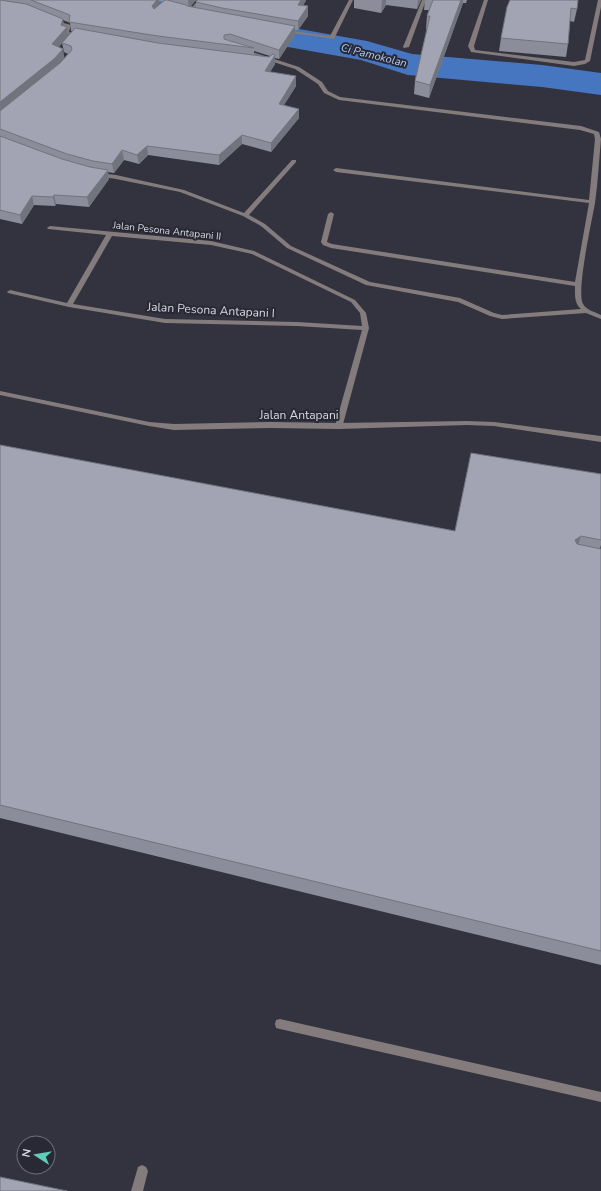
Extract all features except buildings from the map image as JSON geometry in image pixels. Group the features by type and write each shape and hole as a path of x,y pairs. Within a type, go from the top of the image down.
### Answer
{"street":[{"path":"196,14 188,12 201,0"},
{"path":"283,31 327,38 334,37 351,0"},
{"path":"406,47 424,0"},
{"path":"486,0 471,46 473,51 574,64 587,61 600,0"},
{"path":"49,18 69,26 66,33 89,37"},
{"path":"71,39 75,34"},
{"path":"235,48 297,68 320,83 326,92 339,98 581,128 597,133 598,139 592,202 578,284 578,298 580,305 587,311 601,317"},
{"path":"250,60 297,68"},
{"path":"245,215 294,161"},
{"path":"336,170 592,202"},
{"path":"94,174 116,177 182,191 245,215 263,226 289,247 368,284 460,300 492,315 502,317 587,311"},
{"path":"332,214 324,242 325,244 331,246 578,284"},
{"name":"Jalan Pesona Antapani II","path":"50,228 211,243 254,253 353,301 363,314 366,328"},
{"path":"69,305 110,234"},
{"name":"Jalan Pesona Antapani I","path":"10,292 69,305 165,321 289,324 366,328"},
{"path":"339,426 366,328"},
{"name":"Jalan Antapani","path":"0,393 155,425 187,427 474,423 494,424 601,439"},
{"path":"280,1024 601,1097"},
{"path":"137,1191 142,1171"}],"waterway":[{"name":"Ci Pamokolan","path":"126,0 242,29 367,51 408,64 542,76 601,84"}]}
